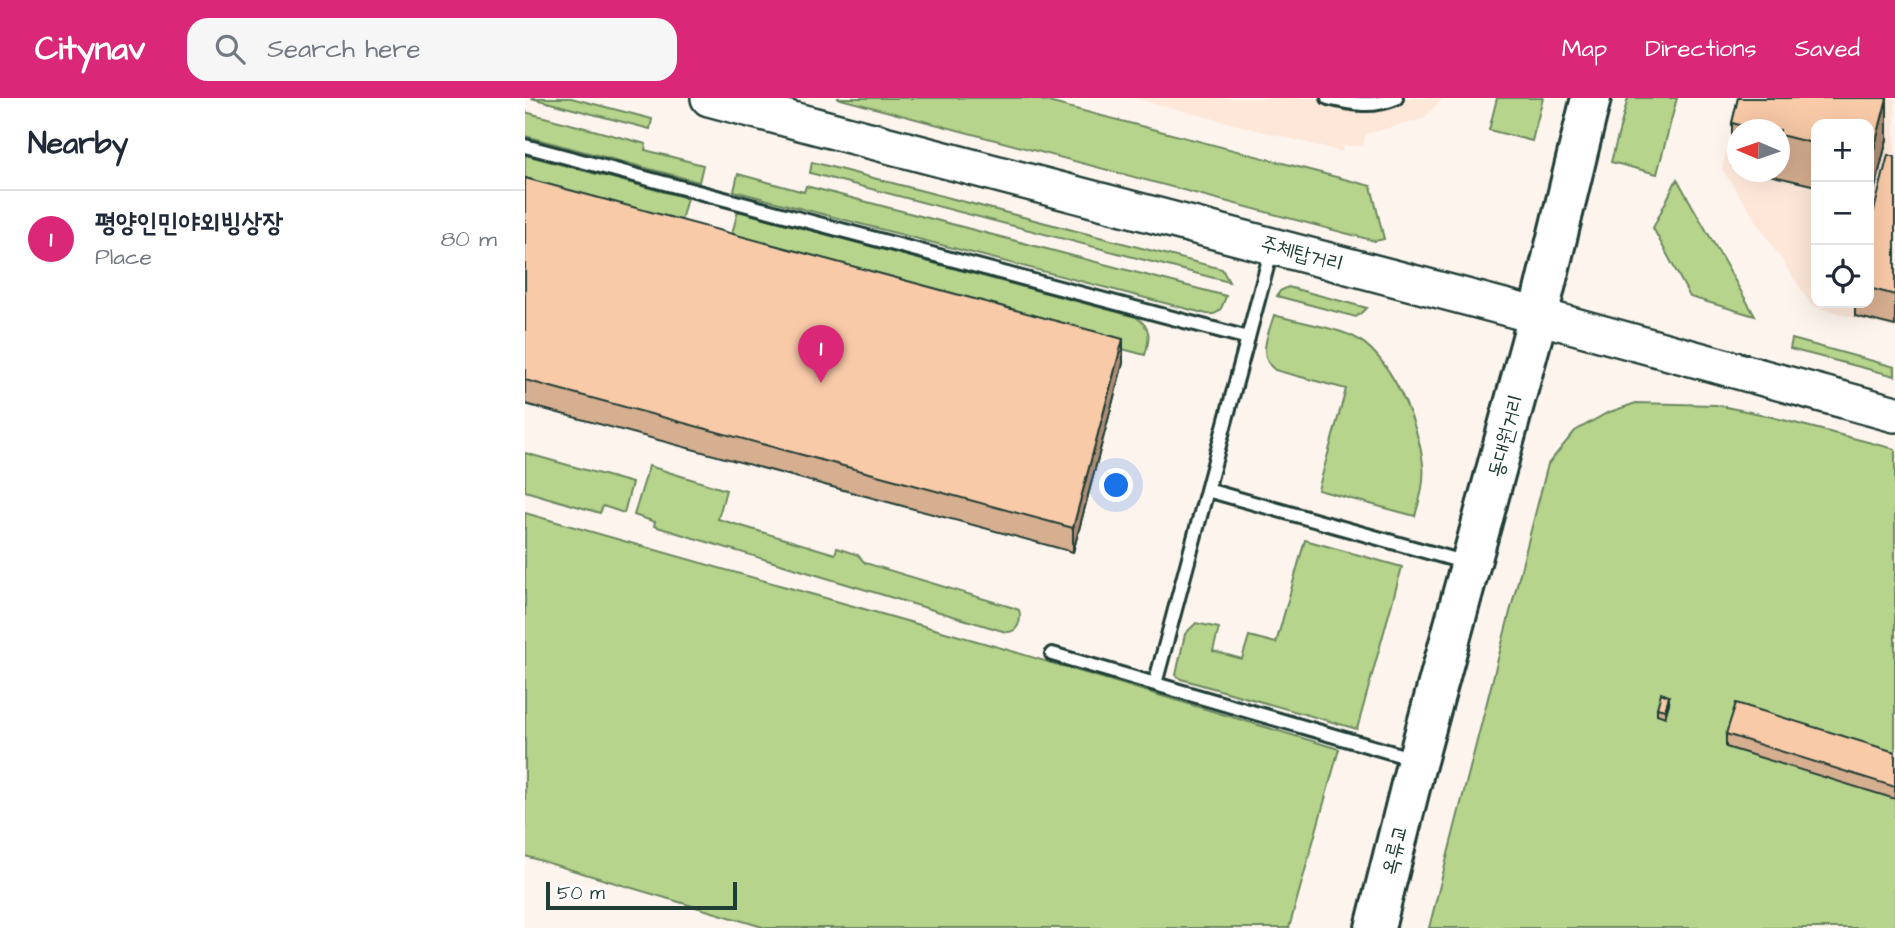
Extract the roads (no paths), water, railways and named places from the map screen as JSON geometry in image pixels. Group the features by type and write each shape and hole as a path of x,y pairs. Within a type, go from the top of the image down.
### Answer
{"main road":[{"name":"주체탑거리","path":"709,98 1538,316 1895,414"},
{"name":"동대원거리","path":"1416,766 1538,316 1591,98"},
{"name":"옥류교","path":"1375,928 1416,766"}],"lane":[{"path":"1328,98 1348,103 1381,105 1397,98"},
{"path":"525,146 1248,338"},
{"path":"1154,684 1273,247"},
{"path":"1207,490 1471,564"},
{"path":"1052,654 1416,766"}],"place":[{"name":"평양인민야외빙상장","path":"821,383"}]}
